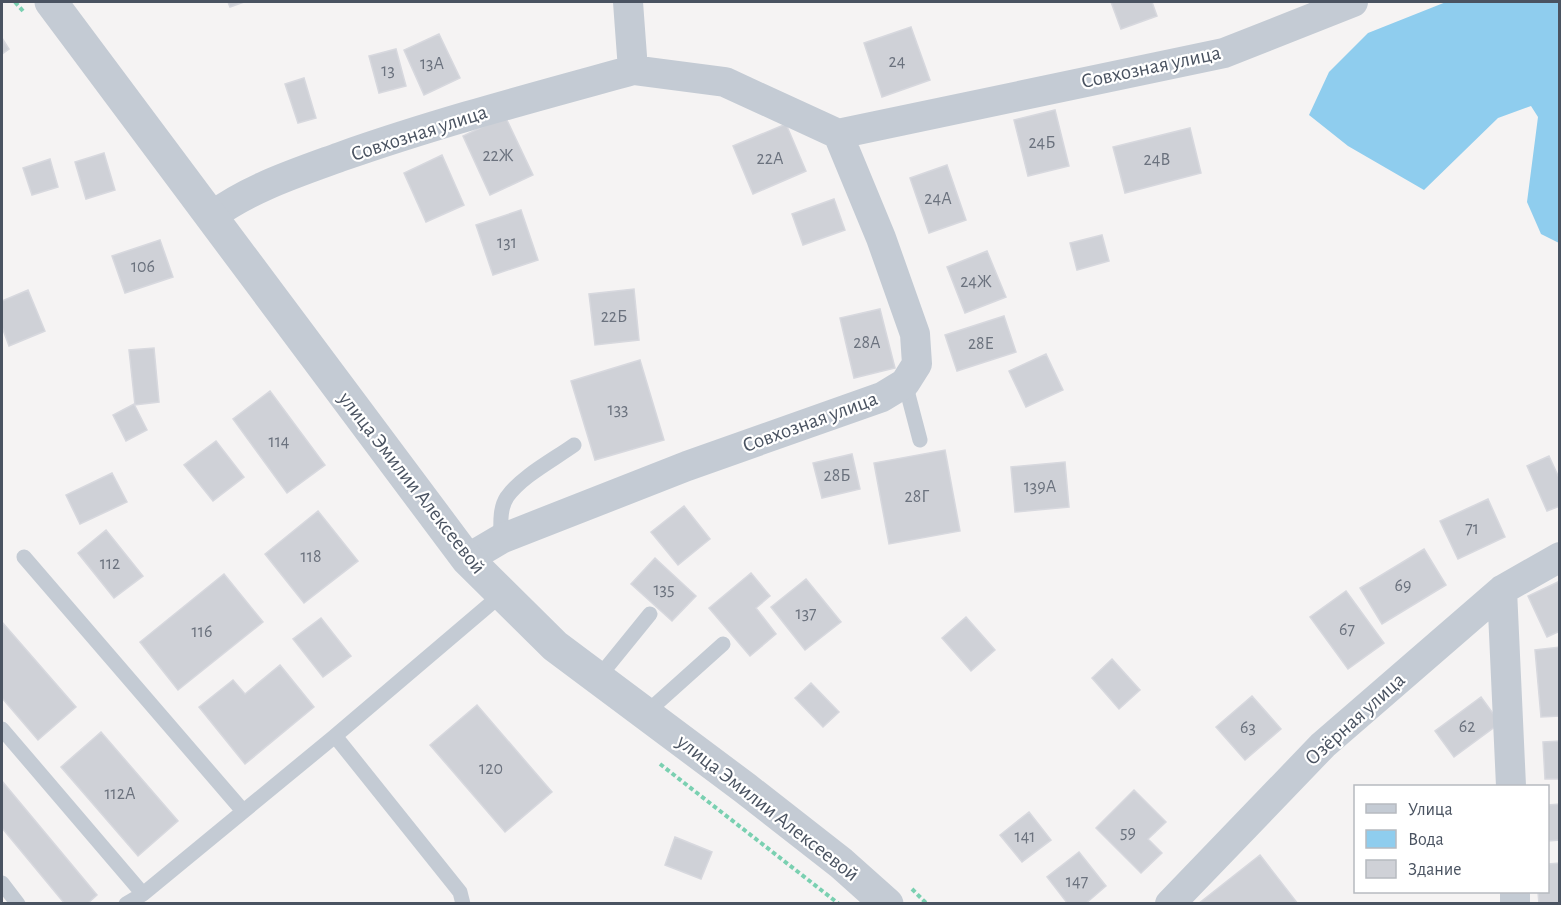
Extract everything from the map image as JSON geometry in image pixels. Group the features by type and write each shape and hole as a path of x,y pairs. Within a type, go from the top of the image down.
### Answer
{"street":[{"name":"улица Эмилии Алексеевой","path":"51,2 212,216 362,422 467,559 555,646 823,849 895,892"},
{"path":"628,2 633,70"},
{"name":"Совхозная улица","path":"212,216 231,202 288,176 415,131 633,70 725,82 838,134 1224,53 1353,2"},
{"path":"838,134 881,238 915,333 917,364 905,383"},
{"name":"Совхозная улица","path":"467,559 501,539 687,466 882,397 905,383"},
{"name":"Озёрная улица","path":"1170,903 1323,745 1503,590 1560,557"},
{"path":"1503,590 1511,785"}],"lane":[{"path":"905,383 920,440"},
{"path":"501,539 501,514 506,498 522,483 574,445"},
{"path":"24,557 243,811"},
{"path":"126,903 143,894 335,736 502,594"},
{"path":"598,678 650,614"},
{"path":"646,713 723,644"},
{"path":"2,729 143,894"},
{"path":"335,736 460,892 463,903"},
{"path":"2,884 18,903"}],"path":[{"path":"895,892 927,903"}],"water":[{"path":"1446,2 1559,2 1559,243 1541,234 1527,202 1538,117 1531,106 1498,118 1424,190 1348,146 1309,115 1329,72 1368,33"}],"building":[{"path":"228,2 244,2 230,7"},
{"path":"1111,2 1152,2 1157,16 1121,29"},
{"path":"911,27 930,80 882,97 864,43"},
{"path":"439,34 460,78 424,95 404,50"},
{"path":"2,38 9,49 2,54"},
{"path":"396,49 406,86 379,93 369,56"},
{"path":"304,78 316,118 298,123 285,84"},
{"path":"1055,110 1069,166 1028,176 1014,120"},
{"path":"505,116 533,175 490,195 463,136"},
{"path":"786,124 806,171 753,194 733,146"},
{"path":"1190,128 1201,173 1125,193 1113,147"},
{"path":"104,153 115,190 86,199 75,162"},
{"path":"442,155 464,205 426,222 404,173"},
{"path":"50,159 58,187 32,195 23,168"},
{"path":"947,165 966,220 929,233 910,178"},
{"path":"834,199 845,230 803,245 792,214"},
{"path":"521,210 538,260 493,275 476,225"},
{"path":"1102,235 1109,261 1077,270 1070,243"},
{"path":"160,240 173,277 125,293 112,256"},
{"path":"987,251 1006,297 965,313 947,267"},
{"path":"634,289 639,340 595,345 589,294"},
{"path":"28,290 45,331 9,346 2,327 2,301"},
{"path":"880,309 895,368 854,378 840,318"},
{"path":"1004,316 1016,352 957,371 945,335"},
{"path":"154,348 159,402 135,405 129,350"},
{"path":"1046,354 1063,390 1026,407 1009,371"},
{"path":"640,360 664,440 595,460 571,381"},
{"path":"270,391 325,465 287,493 233,419"},
{"path":"134,404 147,430 126,441 113,415"},
{"path":"216,441 244,477 213,501 184,465"},
{"path":"945,450 960,531 889,544 874,463"},
{"path":"852,454 860,489 822,498 813,463"},
{"path":"1549,456 1560,480 1560,506 1547,511 1527,466"},
{"path":"1065,462 1069,507 1015,512 1011,467"},
{"path":"112,473 127,502 80,524 66,495"},
{"path":"1488,499 1505,537 1458,559 1440,521"},
{"path":"684,506 710,539 678,565 651,532"},
{"path":"318,511 358,561 304,603 265,554"},
{"path":"106,530 143,576 114,598 78,553"},
{"path":"1424,549 1446,585 1382,624 1360,588"},
{"path":"655,558 696,596 672,621 631,584"},
{"path":"751,573 770,596 756,608 776,634 750,656 709,608"},
{"path":"224,574 263,622 178,690 140,642"},
{"path":"806,579 841,622 805,650 771,607"},
{"path":"1560,581 1560,631 1547,637 1528,596"},
{"path":"1346,591 1384,643 1348,669 1310,617"},
{"path":"966,617 995,650 971,671 942,638"},
{"path":"321,618 351,656 323,677 293,639"},
{"path":"2,622 76,707 38,740 2,698"},
{"path":"1560,647 1560,716 1541,717 1535,650"},
{"path":"1112,659 1140,690 1119,709 1092,678"},
{"path":"280,665 314,707 245,764 199,707 233,680 245,694"},
{"path":"811,683 839,712 823,727 795,698"},
{"path":"1252,696 1281,729 1245,760 1216,727"},
{"path":"1481,697 1500,723 1454,757 1435,731"},
{"path":"477,705 552,792 505,832 430,745"},
{"path":"101,732 178,821 138,856 61,767"},
{"path":"1560,741 1560,779 1545,779 1543,742"},
{"path":"2,781 97,895 87,904 65,904 2,828"},
{"path":"1134,790 1166,822 1148,839 1162,853 1141,873 1096,828"},
{"path":"1560,804 1560,840 1549,841 1549,805"},
{"path":"1029,812 1051,840 1022,862 1000,835"},
{"path":"675,837 712,852 701,879 665,865"},
{"path":"1079,852 1106,886 1085,904 1068,904 1047,877"},
{"path":"1260,855 1298,904 1198,904"},
{"path":"1560,863 1560,904 1539,904 1538,893 1549,893 1549,864"}]}
